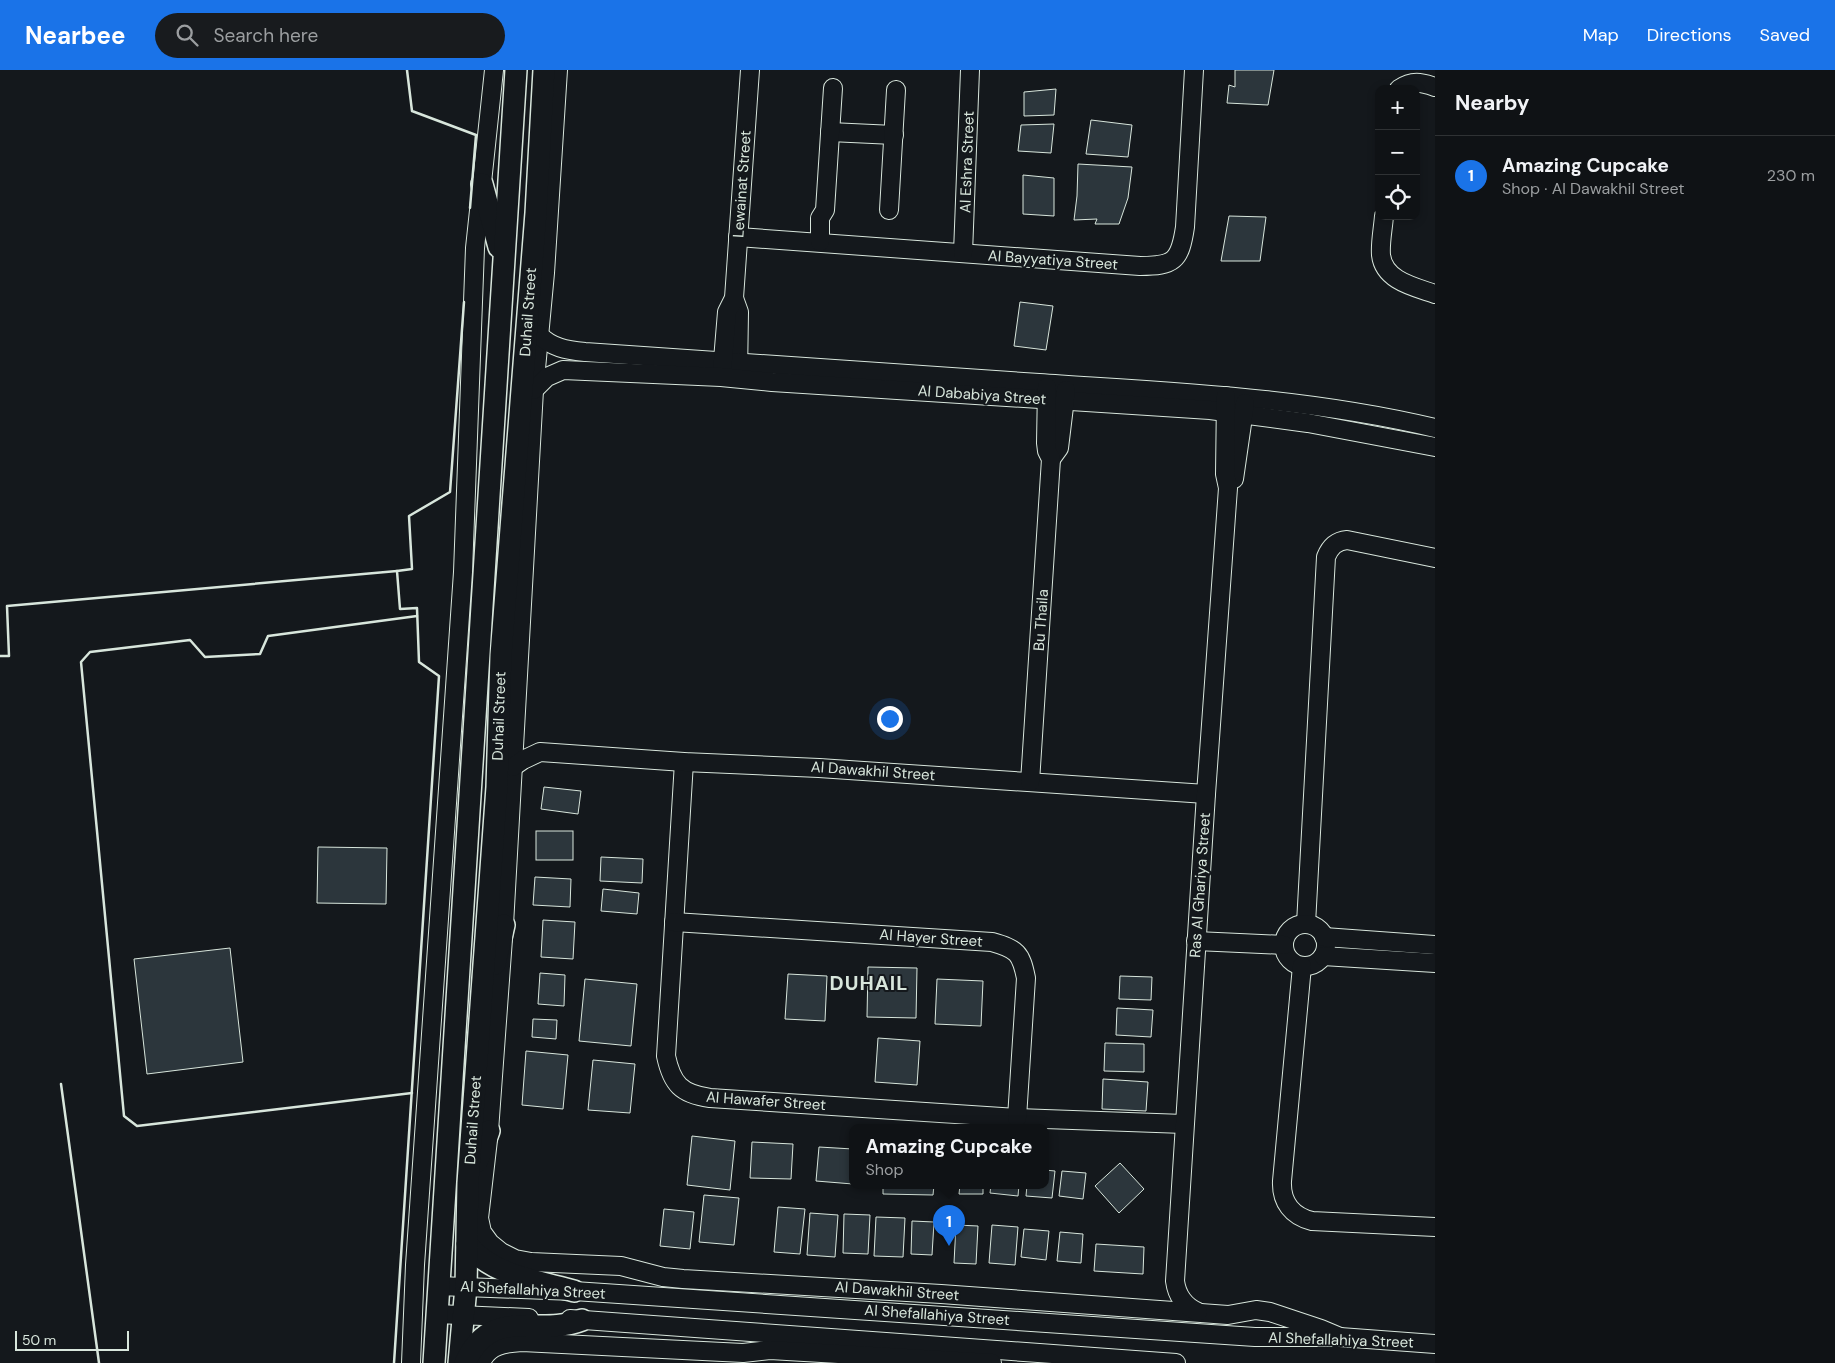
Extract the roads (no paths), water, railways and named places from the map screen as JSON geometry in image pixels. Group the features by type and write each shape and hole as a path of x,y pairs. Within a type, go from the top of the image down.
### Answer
{"main road":[{"name":"Duhail Street","path":"434,1363 516,70"},
{"name":"Duhail Street","path":"459,1363 466,1287 468,1183 497,787 501,655 544,70"},
{"path":"482,184 503,264"},
{"path":"533,239 545,272"},
{"path":"501,655 516,703"},
{"path":"497,787 513,767"},
{"path":"479,1037 504,925"},
{"path":"468,1183 488,1132"},
{"path":"467,1244 481,1258 503,1270 574,1291"},
{"path":"465,1363 476,1342 492,1331 505,1327 563,1325 582,1320"}],"street":[{"path":"411,1363 416,1255 463,572 473,280 494,70"},
{"name":"Duhail Street","path":"479,1211 488,1132 504,925 534,390 545,272 558,70"},
{"name":"Lewainat Street","path":"730,370 739,312 734,298 750,70"},
{"name":"Al Eshra Street","path":"963,253 970,70"},
{"name":"Al Bayyatiya Street","path":"738,236 1140,266 1166,265 1173,260 1183,242 1194,70"},
{"path":"1405,85 1414,82 1435,88"},
{"path":"824,243 829,219 825,210 833,88"},
{"path":"889,210 896,90"},
{"path":"830,132 894,135"},
{"path":"1384,220 1381,256 1388,271 1404,283 1435,294"},
{"name":"Al Dababiya Street","path":"538,334 551,345 567,350 730,370 1245,406 1334,408 1399,419 1435,428"},
{"name":"Al Dababiya Street","path":"534,390 554,373 572,370 730,370"},
{"name":"Bu Thaila","path":"1030,782 1051,459 1046,447 1047,391"},
{"name":"Bu Thaila","path":"1051,459 1059,448 1065,392"},
{"name":"Ras Al Ghariya Street","path":"1199,1312 1186,1306 1182,1301 1178,1295 1175,1281 1196,940 1228,488 1225,474 1226,404"},
{"name":"Al Dababiya Street","path":"1245,406 1308,423 1435,447"},
{"name":"Ras Al Ghariya Street","path":"1228,488 1235,474 1245,406"},
{"path":"1306,924 1326,557 1331,547 1347,540 1435,558"},
{"path":"513,767 540,752 523,739 516,726"},
{"name":"Al Dawakhil Street","path":"540,752 684,762 819,768 1206,794"},
{"name":"Al Hawafer Street","path":"684,762 666,1056 670,1074 680,1088 693,1096 710,1098 1017,1118 1184,1124"},
{"name":"Al Hayer Street","path":"674,922 992,942 1015,950 1021,957 1026,978 1017,1118"},
{"path":"1306,924 1317,928 1324,937 1326,943 1323,956 1314,964 1302,966 1289,959 1284,946 1285,937 1290,930 1306,924"},
{"path":"1324,937 1435,945"},
{"path":"1196,940 1284,946"},
{"path":"1323,956 1435,964"},
{"path":"1302,966 1282,1181 1283,1198 1286,1205 1297,1216 1312,1221 1435,1227"},
{"name":"Al Dawakhil Street","path":"479,1211 480,1225 486,1238 501,1252 515,1259 531,1262 620,1266 684,1279 895,1291 1228,1315 1263,1310 1311,1325 1340,1337"},
{"path":"614,1294 653,1274"},
{"name":"Ras Al Ghariya Street","path":"1152,1310 1164,1301 1175,1281"},
{"name":"Al Shefallahiya Street","path":"438,1286 574,1291 1255,1337 1340,1337 1435,1344"},
{"name":"Al Shefallahiya Street","path":"437,1314 582,1320 1095,1360 1176,1363"},
{"path":"686,1327 770,1350"},
{"path":"486,1356 504,1343 522,1342 628,1355 743,1353 770,1350 992,1363"}],"place":[{"name":"Amazing Cupcake","path":"949,1246"}],"district":[{"name":"DUHAIL","path":"869,983"}]}
